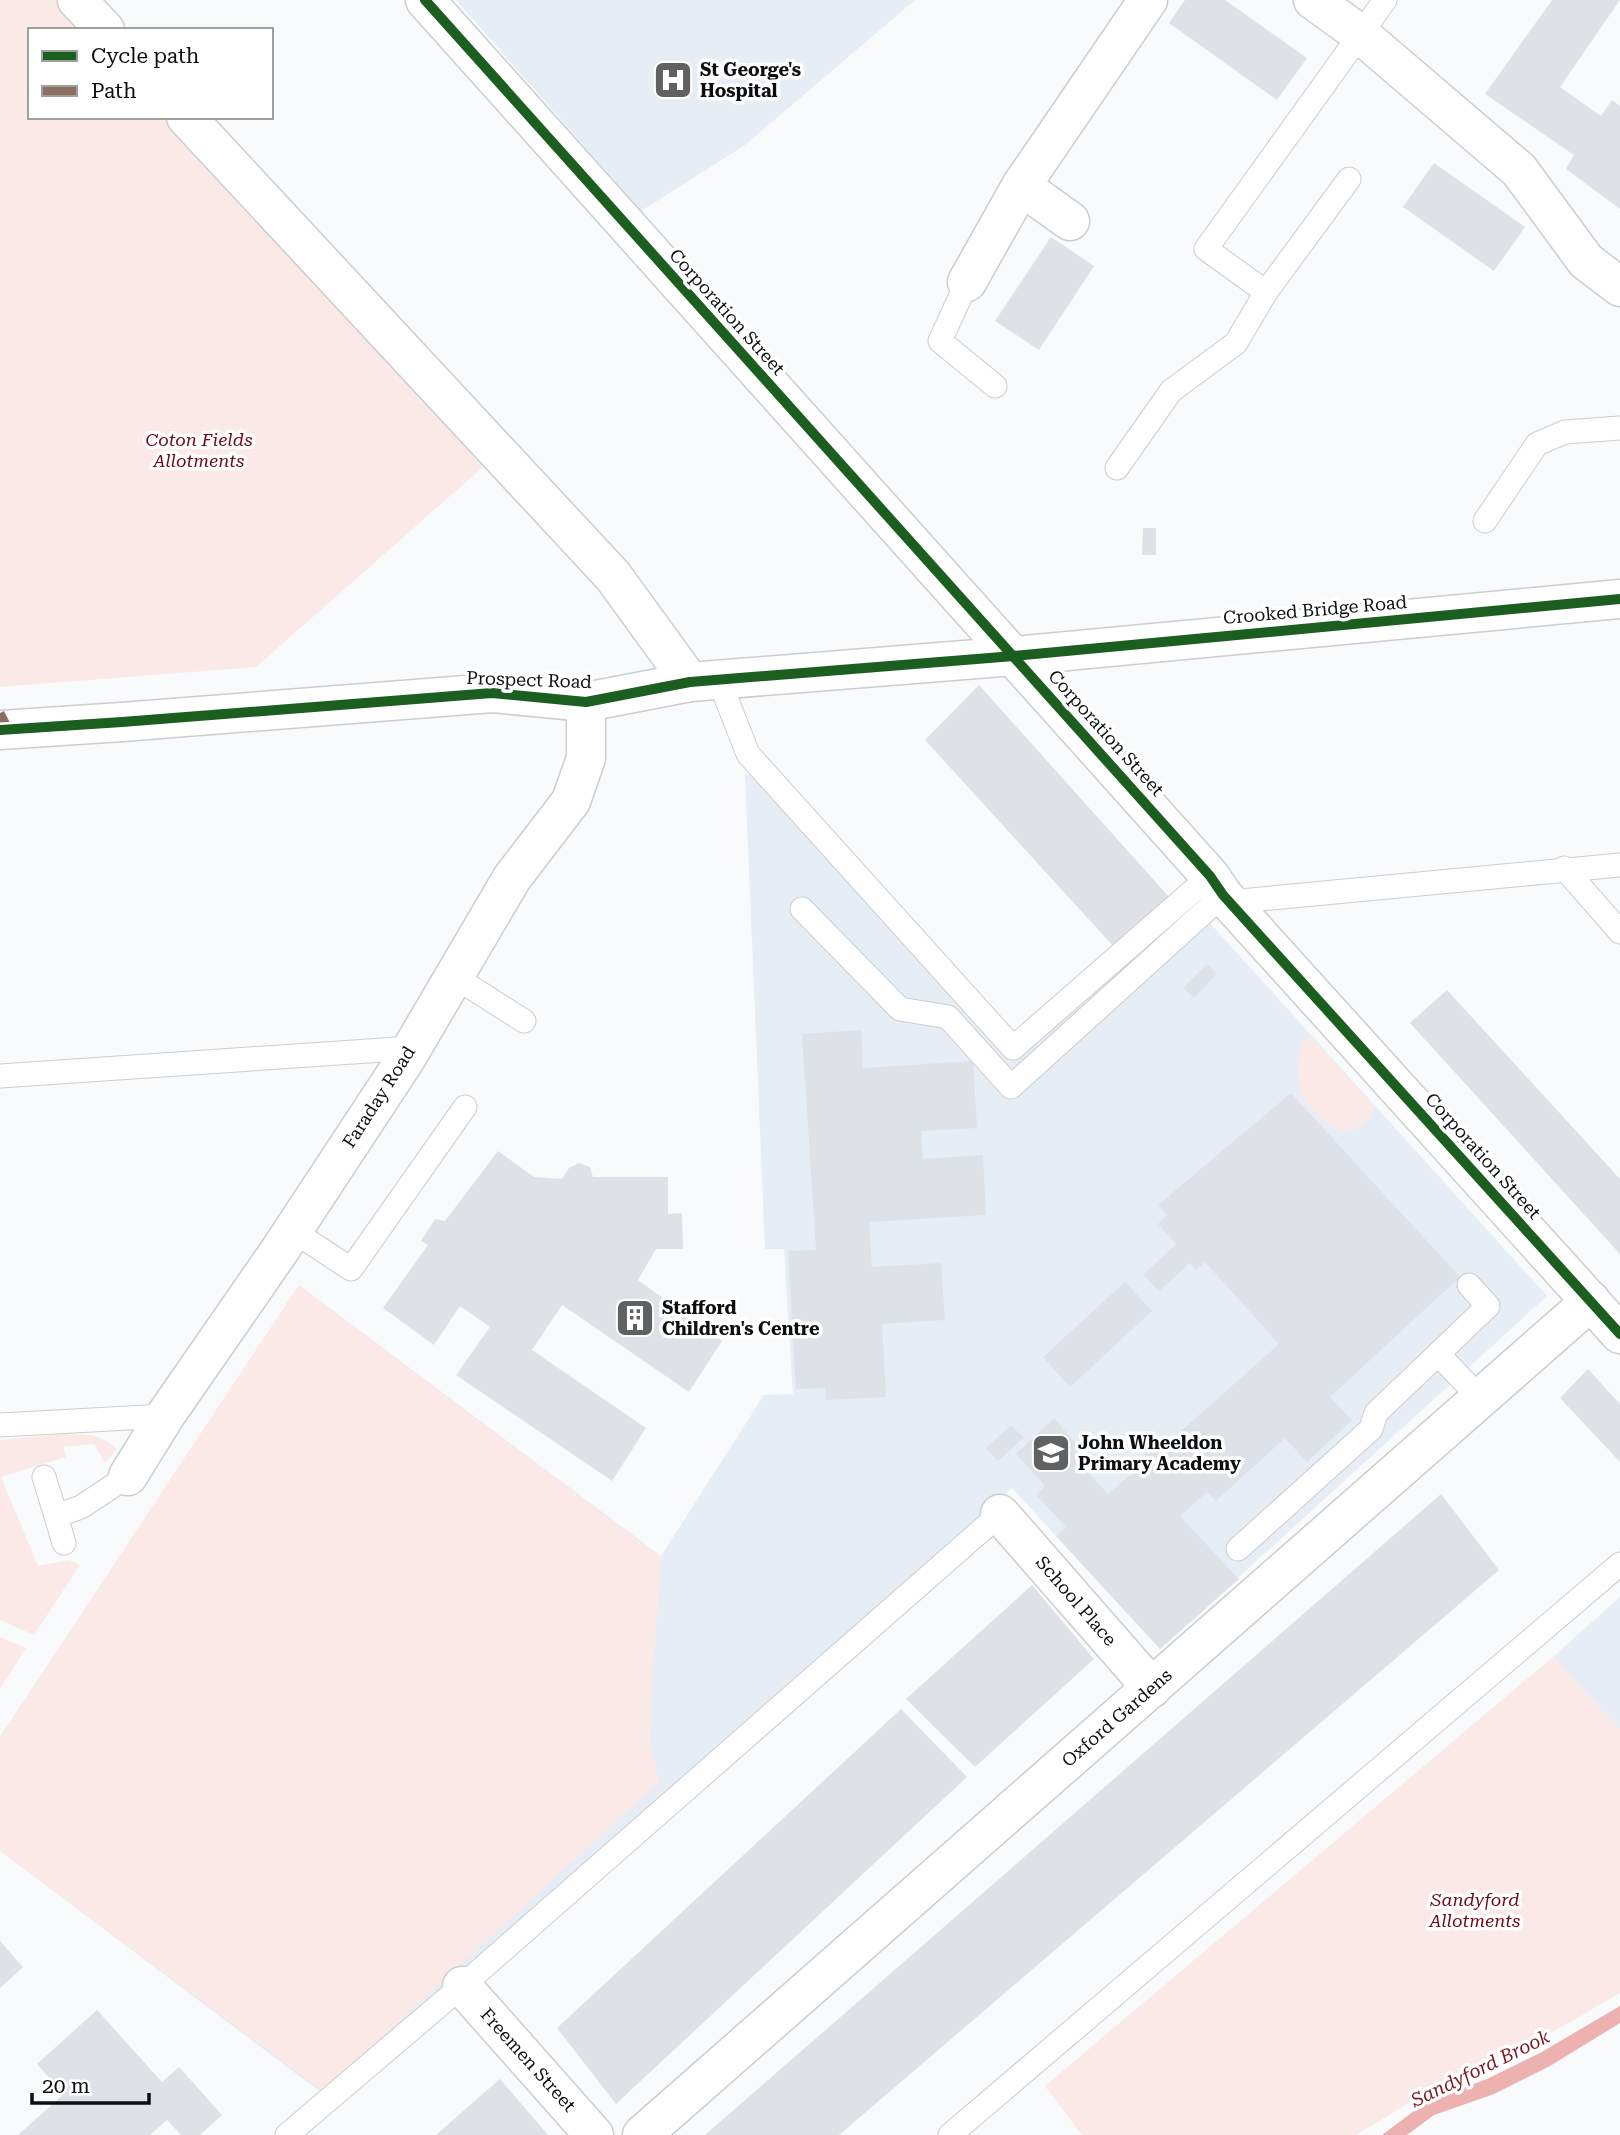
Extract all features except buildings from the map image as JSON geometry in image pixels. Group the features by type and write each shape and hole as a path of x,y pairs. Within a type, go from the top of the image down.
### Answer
{"street":[{"path":"78,0 103,28"},
{"name":"Corporation Street","path":"425,0 1620,1334"},
{"path":"967,282 1021,186 1148,0"},
{"path":"1313,0 1360,34 1519,170 1586,261 1620,287"},
{"path":"189,119 613,576 705,681"},
{"path":"1021,186 1070,220"},
{"name":"Crooked Bridge Road","path":"1014,656 1620,599"},
{"name":"Prospect Road","path":"0,730 492,693 586,702 705,681 1014,656"},
{"name":"Faraday Road","path":"128,1475 165,1416 293,1231 412,1048 512,878 570,801 586,758 586,702"},
{"name":"Oxford Gardens","path":"642,2135 1591,1301"},
{"name":"School Place","path":"1000,1514 1152,1688"},
{"name":"Freemen Street","path":"462,1986 594,2135"}],"lane":[{"path":"1266,292 1206,249 1385,0"},
{"path":"1117,468 1171,391 1237,343 1266,292 1349,179"},
{"path":"967,282 940,341 995,387"},
{"path":"1485,521 1537,444 1565,432 1620,428"},
{"path":"705,681 748,754 1013,1048 1221,891 1620,865"},
{"path":"1564,869 1620,932"},
{"path":"802,909 900,1009 948,1017 1011,1087 1221,891"},
{"path":"455,977 524,1021"},
{"path":"0,1076 412,1048"},
{"path":"293,1231 351,1269 465,1107"},
{"path":"1238,1549 1371,1429 1376,1413 1488,1306 1469,1285"},
{"path":"1438,1354 1480,1398"},
{"path":"0,1425 165,1416"},
{"path":"56,1516 81,1507 128,1475"},
{"path":"44,1477 64,1543"},
{"path":"288,2135 1000,1514"},
{"path":"952,2135 1620,1564"}],"shaded area":[{"name":"St George's Hospital","path":"456,0 915,0 745,145 641,211"},
{"name":"John Wheeldon Primary Academy","path":"745,774 757,777 1012,1059 1189,900 1547,1296 1160,1649 1012,1488 323,2094 0,1851 0,1737 299,1285 661,1556 764,1395 793,1394 784,1249 765,1249"},
{"path":"1620,1597 1620,1729 1553,1657"},
{"path":"1620,2006 1620,2023 1550,2066 1494,2094 1434,2115 1407,2135 1382,2135 1426,2102 1487,2079 1540,2053"}],"green space":[{"name":"Coton Fields Allotments","path":"0,0 63,0 87,28 28,28 28,119 170,119 483,467 256,667 0,687"},
{"path":"1311,1037 1375,1107 1361,1126 1345,1130 1327,1124 1302,1096 1298,1076 1300,1044"},
{"path":"299,1285 661,1557 650,1743 659,1782 323,2091 0,1851 0,1737"},
{"path":"60,1434 97,1437 117,1449 105,1463 94,1444 63,1447 66,1457 1,1477 38,1566 69,1560 80,1565 34,1635 0,1620 0,1440"},
{"path":"0,1637 26,1648 0,1689"},
{"name":"Sandyford Allotments","path":"1553,1657 1620,1729 1620,1993 1544,2037 1448,2079 1356,2135 1082,2135 1045,2086"}],"marked path":[{"path":"0,713 8,729"}],"cycle path":[{"path":"425,0 1112,766 1210,876 1223,895 1620,1334"},
{"path":"0,730 492,693 586,702 690,682 1014,656 1620,599"}],"place":[{"name":"St George's Hospital","path":"673,80"},
{"name":"Stafford Children's Centre","path":"635,1318"},
{"name":"John Wheeldon Primary Academy","path":"1051,1453"}],"water label":[{"name":"Sandyford Brook","path":"1480,2068"}]}
